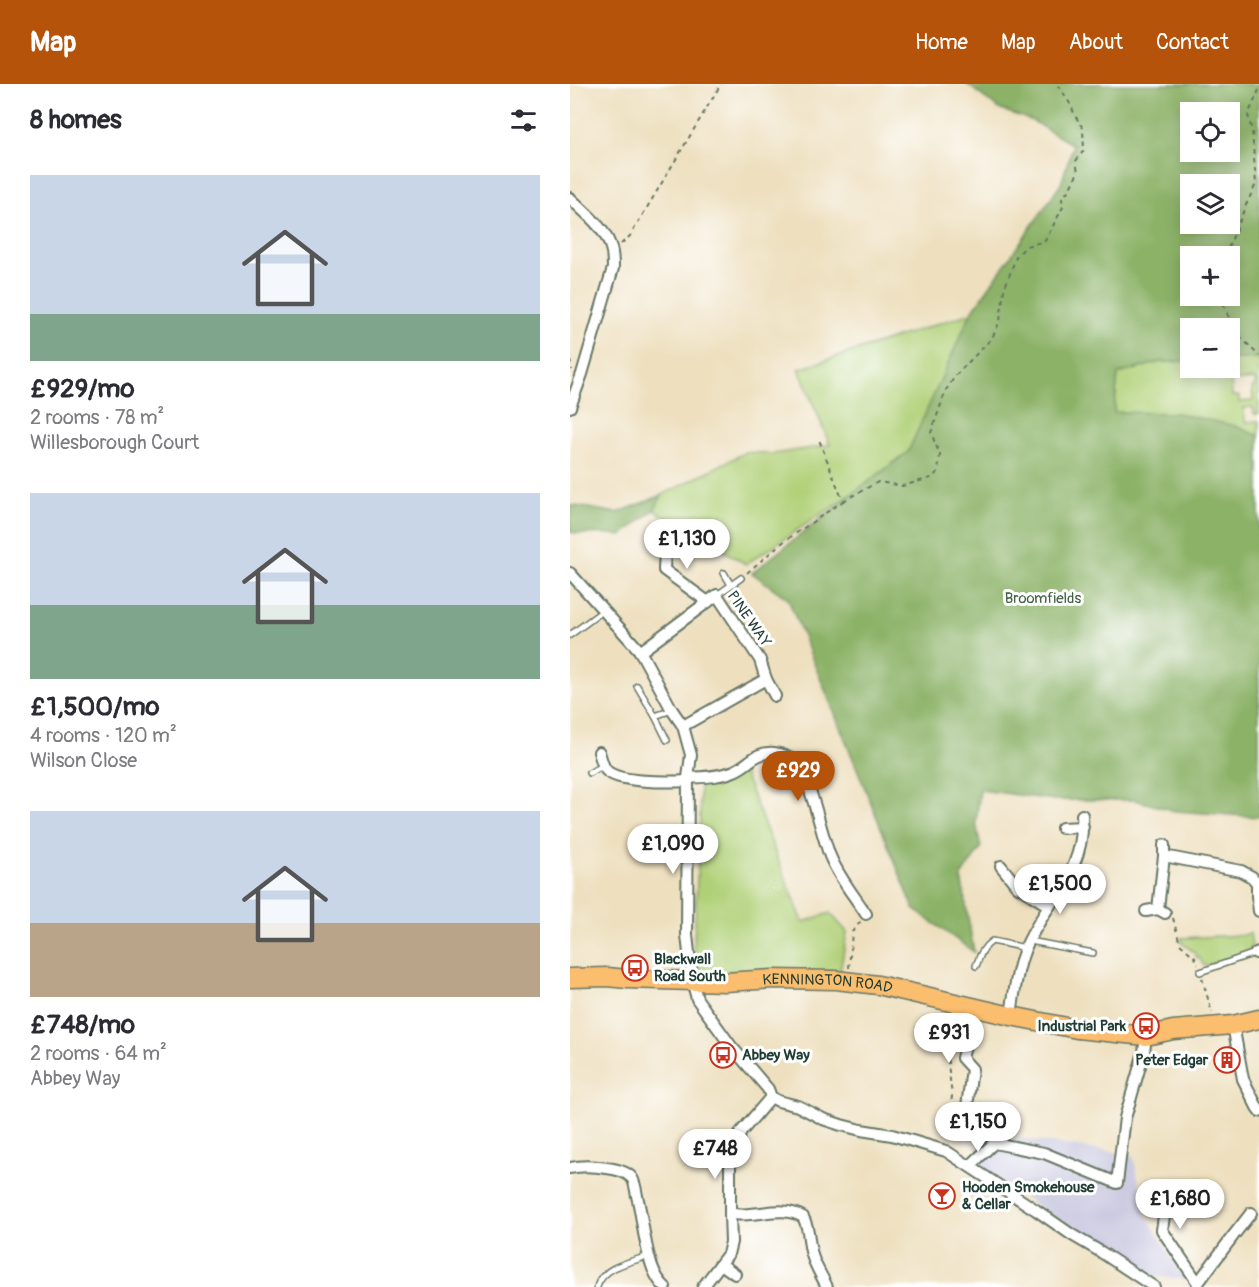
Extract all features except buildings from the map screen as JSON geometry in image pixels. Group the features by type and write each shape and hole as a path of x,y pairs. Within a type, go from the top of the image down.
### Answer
{"main road":[{"name":"KENNINGTON ROAD","path":"570,978 607,977 725,982 807,979 852,982 878,985 1077,1029 1146,1036 1173,1030 1212,1027 1259,1019"}],"street":[{"path":"570,198 607,239 612,253 613,268 570,407"},
{"path":"662,549 665,551 664,570 712,598"},
{"path":"570,573 640,652 683,726 691,755 688,780 687,934 692,980 697,999 731,1046 775,1099 798,1106 841,1125 892,1135 943,1149 1154,1287"},
{"name":"PINE WAY","path":"640,652 712,598 760,660 775,696"},
{"path":"683,726 766,679"},
{"path":"599,752 607,771 625,779 688,780 733,772 761,754 774,753 796,762 805,778 830,856 842,881 866,914"},
{"path":"1011,1016 1018,974 1028,944 1072,870 1079,852 1083,827 1082,815"},
{"path":"1062,828 1083,827"},
{"path":"1146,911 1162,911 1164,851 1240,872 1252,878 1258,882 1259,911"},
{"path":"1000,866 1016,876 1017,886 1049,906"},
{"path":"965,1122 972,1069 962,1058 974,1008"},
{"path":"1233,1024 1243,1079 1259,1112"},
{"path":"970,1165 994,1143 1044,1153 1117,1183 1125,1118 1144,1052 1146,1036"},
{"path":"703,1287 728,1254 731,1242 730,1166 732,1151 741,1132 775,1099"},
{"path":"570,1168 597,1166 616,1169 631,1178 640,1207 649,1256 656,1278 665,1287"},
{"path":"1156,1192 1173,1203 1164,1216 1162,1230 1198,1285 1251,1213"},
{"path":"730,1214 781,1210 803,1216 809,1229 812,1256 826,1287"},
{"path":"721,1264 735,1274"}],"lane":[{"path":"724,573 731,585"},
{"path":"712,598 741,578"},
{"path":"570,635 604,610"},
{"path":"637,686 667,740"},
{"path":"655,716 672,710"},
{"path":"589,773 603,766"},
{"path":"976,966 981,953 992,942 1028,944 1093,953"},
{"path":"1200,972 1257,952"},
{"path":"597,1287 599,1280 610,1269 649,1256"}],"path":[{"path":"612,253 630,236 721,84"},
{"path":"741,578 779,545 843,501 878,482 902,486 931,478 938,472 940,455 931,434 946,390 956,375 992,338 1000,321 1004,290 1016,257 1026,246 1045,241 1063,207 1062,199 1078,172 1077,161 1084,150 1083,128 1069,102 1055,84"},
{"path":"1229,246 1256,184 1252,130 1248,115 1259,90"},
{"path":"1224,306 1235,331 1259,356"},
{"path":"818,437 843,501"},
{"path":"1162,911 1172,914 1180,944 1195,957 1214,1019 1212,1027"},
{"path":"852,982 848,977 852,932 866,914"},
{"path":"940,1000 952,1096 943,1149"}],"shaded area":[{"path":"984,1133 1133,1155 1146,1215 1185,1280 1153,1276 1086,1239 997,1179 980,1165 979,1148"}],"green space":[{"name":"Broomfields","path":"967,84 1259,84 1259,358 1240,359 1240,318 1180,318 1180,361 1160,362 1118,374 1114,412 1177,413 1235,426 1259,436 1259,817 1175,811 1135,800 1055,800 980,790 976,823 981,848 961,876 974,952 914,909 788,599 752,573 908,452 971,313 1061,184 1073,145 1033,121 999,109"},
{"path":"971,313 908,452 856,491 746,564 654,510 662,495 746,452 774,454 830,445 799,369"},
{"path":"1259,358 1259,414 1254,414 1253,407 1244,408 1245,422 1259,421 1259,436 1235,426 1114,413 1118,374 1160,362 1180,361 1180,378 1240,378 1240,359","holes":["1255,379 1255,386 1252,387 1253,401 1239,402 1239,396 1232,396 1231,381"]},
{"path":"662,495 654,510 621,536 570,532 570,505 617,513"},
{"path":"743,771 803,922 830,913 847,932 840,972 701,971 693,963 700,786 725,781"},
{"path":"1250,933 1252,945 1250,950 1206,966 1182,943 1181,938 1243,935"}],"place":[{"name":"Blackwall Road South","path":"635,968"},
{"name":"Industrial Park","path":"1146,1026"},
{"name":"Abbey Way","path":"723,1055"},
{"name":"Peter Edgar","path":"1227,1060"},
{"name":"Hooden Smokehouse & Cellar","path":"942,1196"}]}
